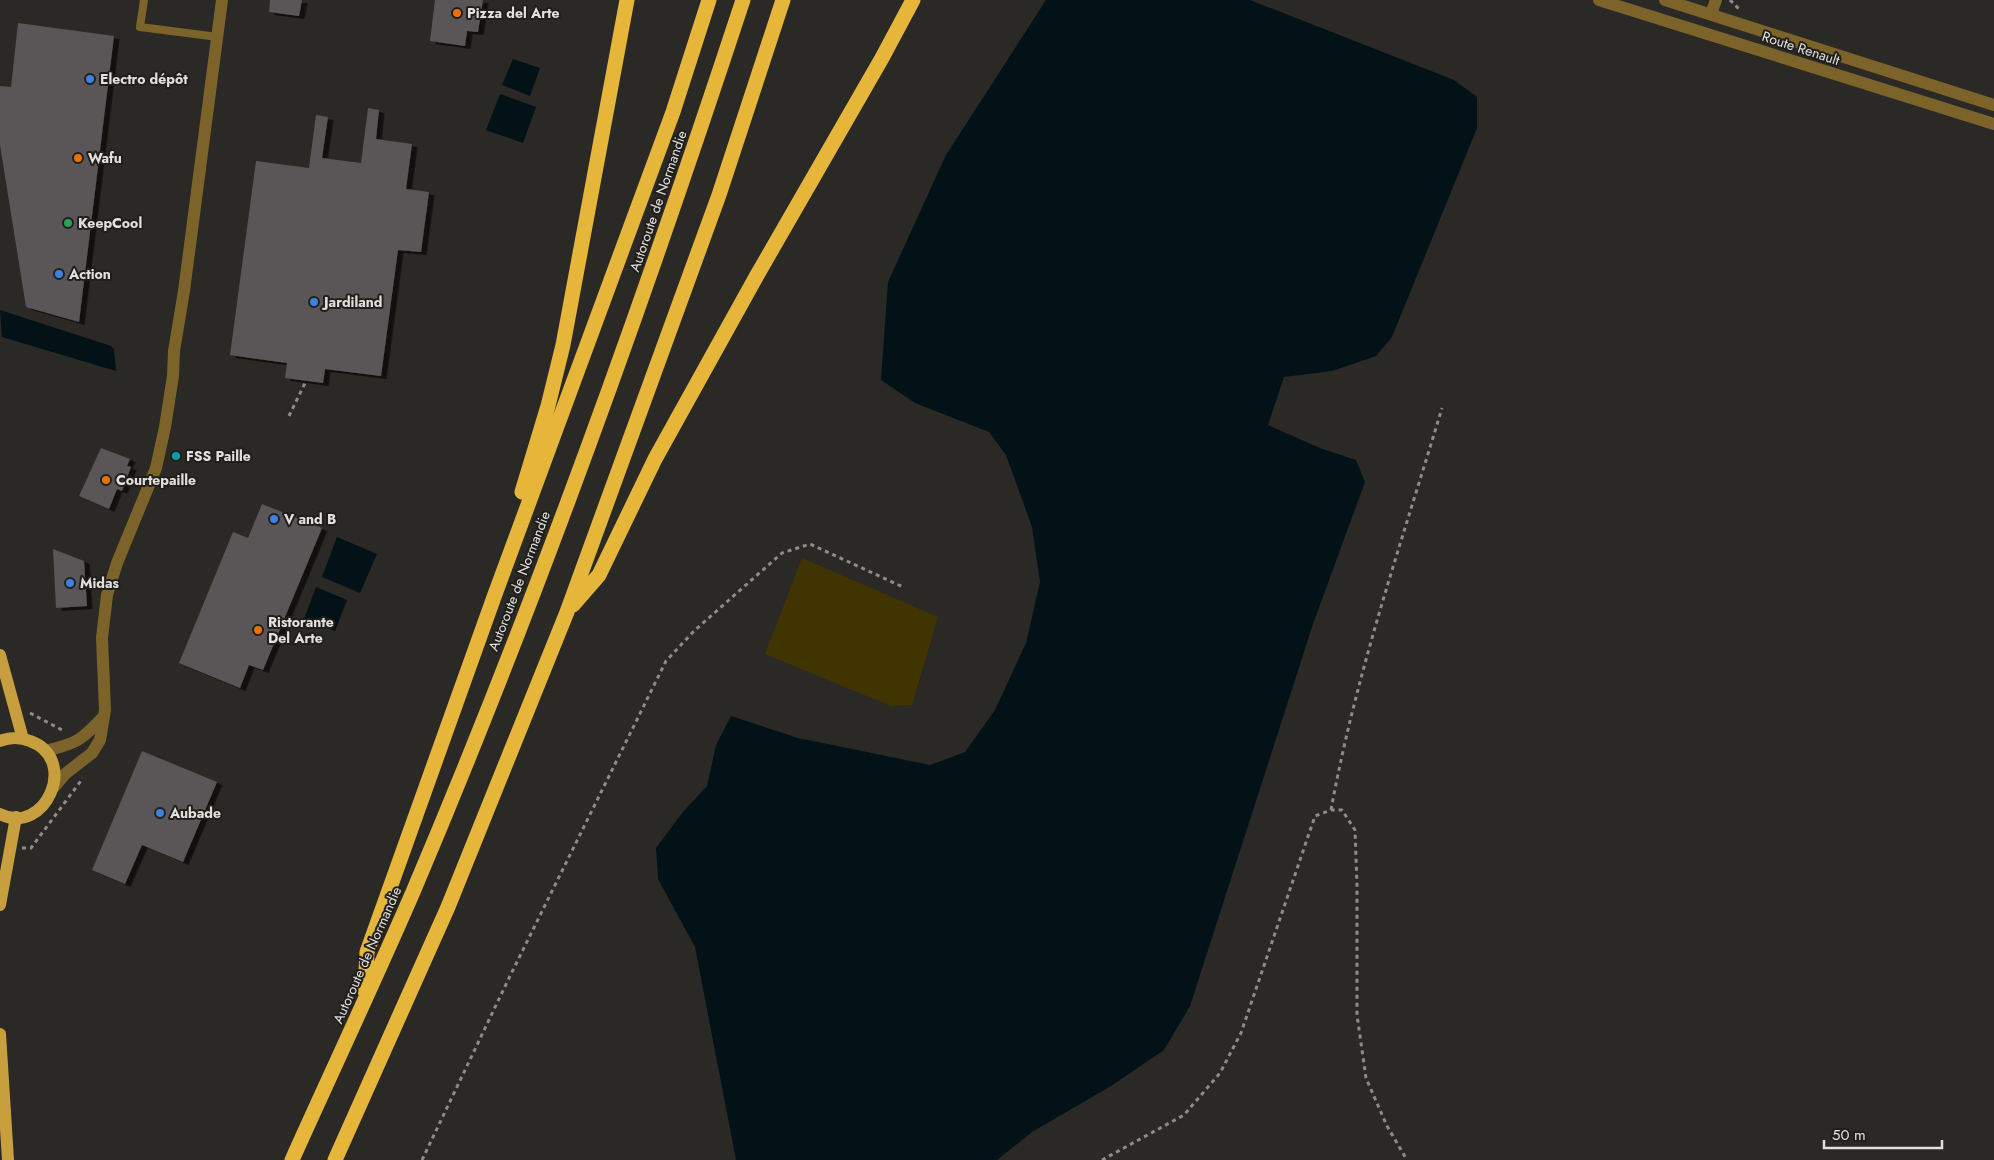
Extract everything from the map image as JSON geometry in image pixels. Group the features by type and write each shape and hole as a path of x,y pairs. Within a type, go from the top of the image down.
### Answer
{"highway":[{"path":"494,597 506,541 530,470 563,345 627,0"},
{"path":"365,1000 367,952 494,597 673,112 709,0"},
{"name":"Autoroute de Normandie","path":"292,1160 412,893 491,702 676,202 742,0"},
{"path":"335,1160 448,907 567,612 719,195 783,0"},
{"path":"567,612 599,575 655,458 913,0"},
{"path":"882,58 922,0"}],"main road":[{"path":"0,655 23,738"},
{"path":"0,741 23,738 35,743 45,751 52,762 55,774 54,787 49,799 40,809 29,815 16,818 0,814"},
{"path":"0,905 16,818"},
{"path":"0,1034 8,1160"}],"street":[{"path":"54,787 65,774 92,753 100,740 104,716 103,616 117,563 156,468 165,427 222,0"},
{"name":"Route Renault","path":"1599,0 1994,124"},
{"name":"Route Renault","path":"1666,0 1994,105"},
{"path":"1631,10 1641,8 1702,26 1708,22 1716,0"},
{"path":"45,751 73,743 86,736 104,716"}],"lane":[{"path":"144,0 140,27 218,37"}],"path":[{"path":"288,416 306,381"},
{"path":"1331,810 1338,773 1378,618 1442,408"},
{"path":"422,1160 510,976 666,661 694,631 782,552 810,544 903,587"},
{"path":"28,712 67,732"},
{"path":"24,849 31,848 72,795 85,773"},
{"path":"1102,1160 1184,1115 1220,1073 1241,1033 1315,816 1331,810 1342,810 1355,830 1358,885 1357,1015 1366,1078 1387,1126 1407,1160"}],"shaded area":[{"path":"1046,0 1250,0 1454,80 1477,97 1477,128 1392,337 1376,356 1332,371 1284,377 1268,425 1320,448 1356,460 1365,482 1313,624 1190,1006 1164,1050 1111,1086 1032,1132 997,1160 736,1160 695,947 658,879 656,848 683,812 707,786 716,745 731,716 798,738 930,765 965,752 995,710 1026,643 1040,582 1032,527 1006,455 989,432 915,403 881,380 888,282 946,155"},
{"path":"513,59 540,68 530,96 502,85"},
{"path":"500,94 536,107 523,143 486,130"},
{"path":"0,310 111,346 114,349 116,371 2,337"},
{"path":"337,537 377,554 360,593 322,577"},
{"path":"802,558 938,617 912,705 891,706 765,654"},
{"path":"316,587 347,600 335,631 304,619"}],"building":[{"path":"270,0 302,0 299,16 269,12"},
{"name":"Pizza del Arte","path":"435,0 483,0 478,32 467,31 465,46 430,41"},
{"path":"18,23 114,36 79,322 26,307 0,145 0,86 11,87"},
{"name":"Jardiland","path":"368,108 379,110 376,139 412,144 406,189 429,192 421,252 398,250 381,376 325,369 323,383 285,378 287,363 230,355 256,161 309,168 316,115 328,117 322,158 361,163"},
{"name":"Courtepaille","path":"101,448 130,459 127,466 131,467 122,491 117,489 109,509 79,496"},
{"path":"262,504 322,528 263,670 249,665 240,688 179,663 233,532 248,538"},
{"name":"Midas","path":"53,549 84,561 87,606 56,608"},
{"name":"Aubade","path":"142,751 217,782 183,862 142,845 125,884 92,870"}],"place":[{"name":"Pizza del Arte","path":"457,13"},
{"name":"Electro dépôt","path":"90,79"},
{"name":"Wafu","path":"78,158"},
{"name":"KeepCool","path":"68,223"},
{"name":"Action","path":"59,274"},
{"name":"Jardiland","path":"314,302"},
{"name":"FSS Paille","path":"176,456"},
{"name":"Courtepaille","path":"106,480"},
{"name":"V and B","path":"274,519"},
{"name":"Midas","path":"70,583"},
{"name":"Ristorante Del Arte","path":"258,630"},
{"name":"Aubade","path":"160,813"}]}
